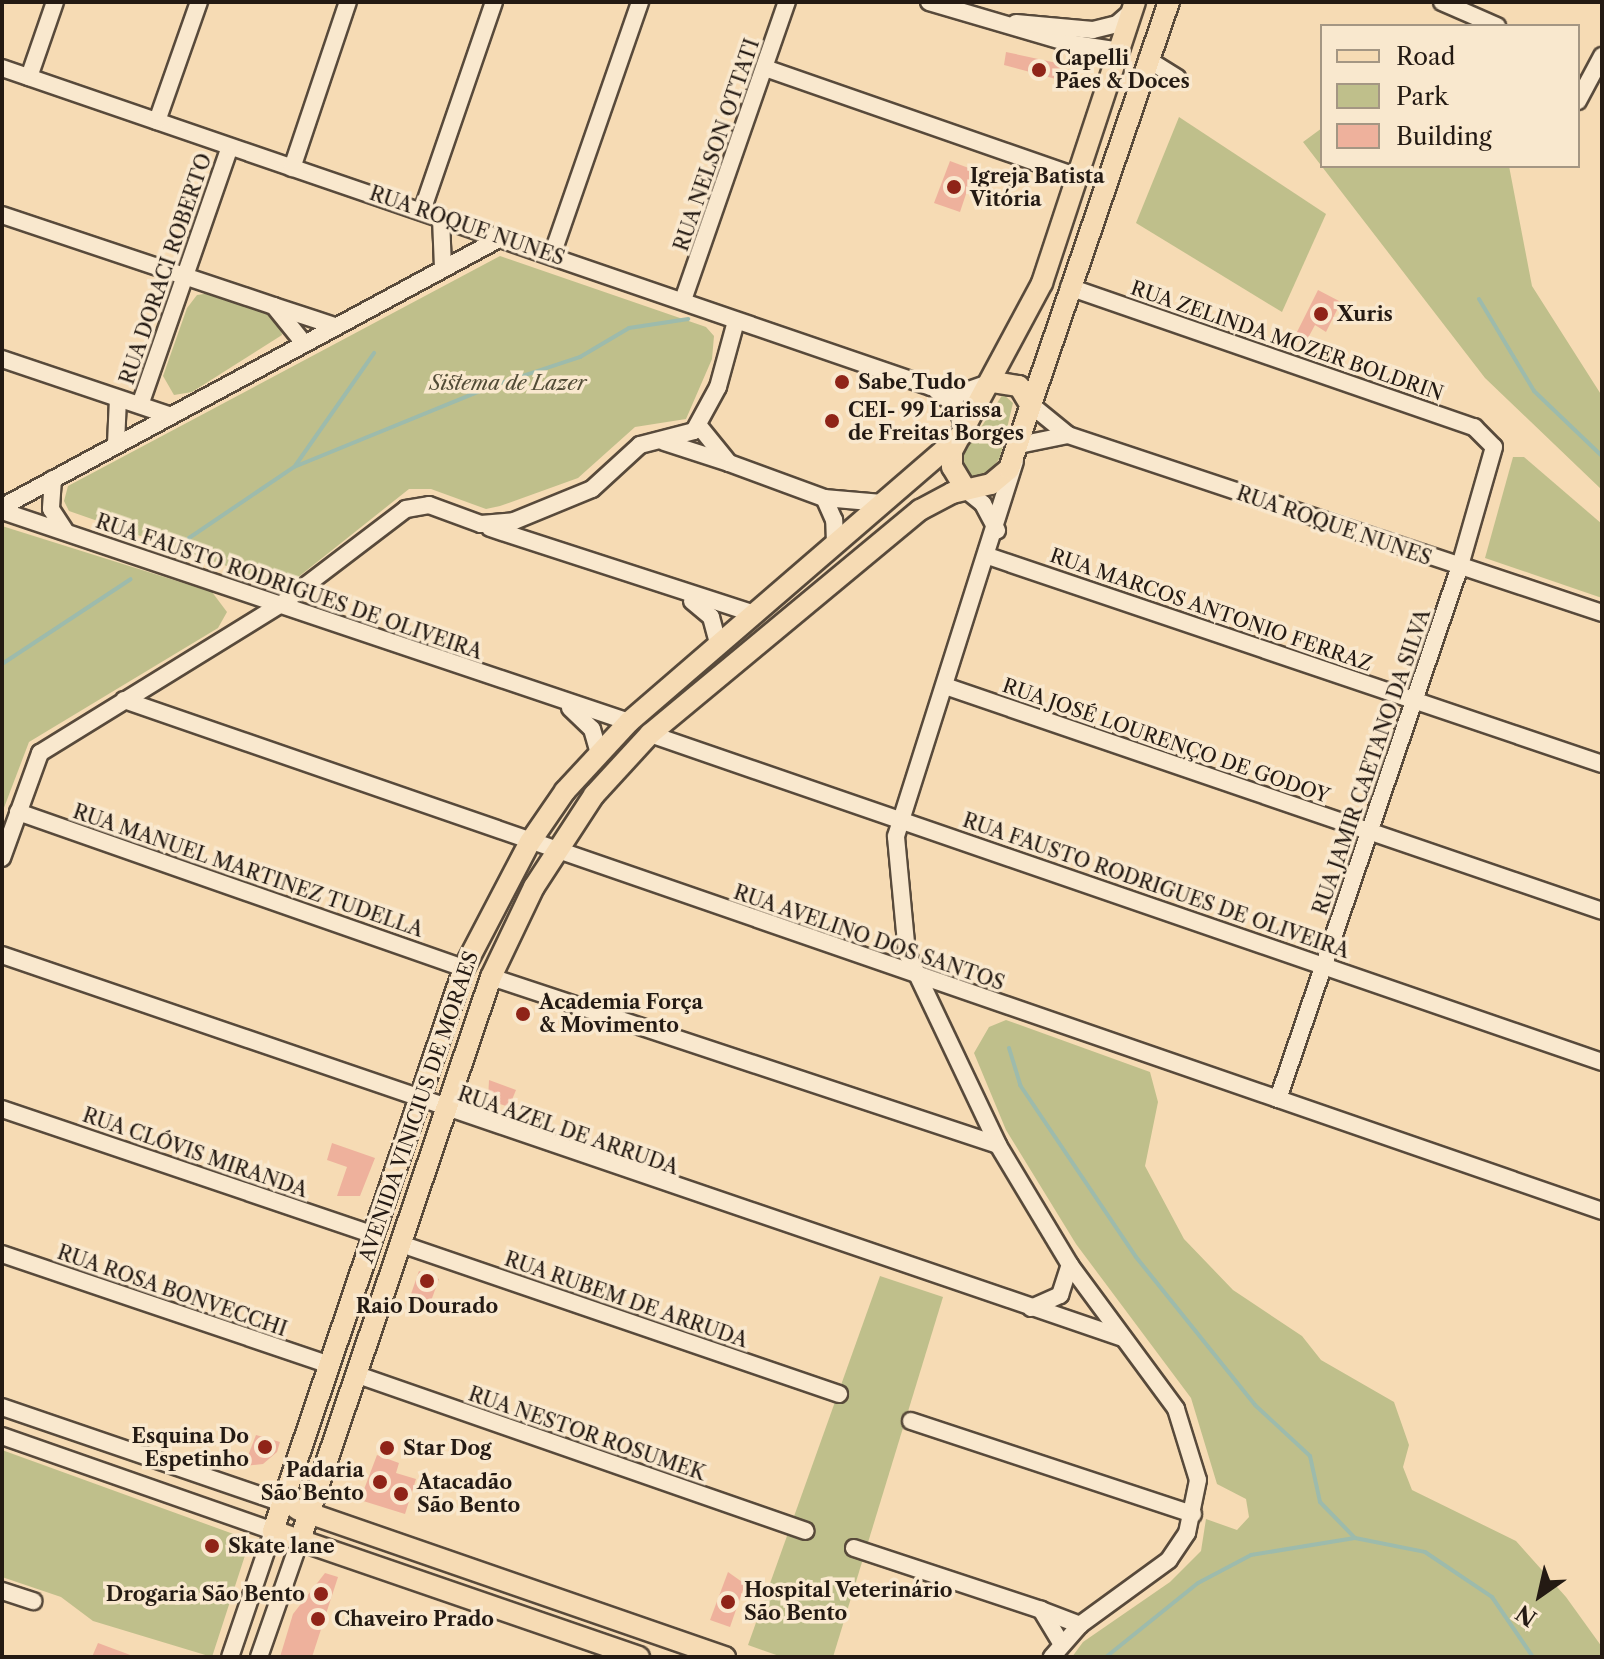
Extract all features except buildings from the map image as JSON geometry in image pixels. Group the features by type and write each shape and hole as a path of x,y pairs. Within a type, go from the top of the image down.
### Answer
{"main road":[{"path":"1017,452 1069,287 1169,2"},
{"name":"AVENIDA VINICIUS DE MORAES","path":"966,490 951,461 963,432 993,382 1042,283 1133,6"},
{"path":"1120,51 1150,50"},
{"name":"RUA ROQUE NUNES","path":"993,382 1019,386 1030,404"},
{"name":"AVENIDA VINICIUS DE MORAES","path":"273,1531 464,968 530,842 599,754 629,722 963,432"},
{"name":"AVENIDA VINICIUS DE MORAES","path":"300,1540 491,977 555,852 594,795 650,734 920,510 966,490 991,484 1017,452"},
{"path":"754,614 771,634"},
{"path":"329,1365 355,1374"},
{"path":"282,1503 725,1657"},
{"path":"273,1531 639,1657"}],"street":[{"path":"29,77 55,2"},
{"path":"157,121 199,2"},
{"path":"292,168 348,2"},
{"path":"422,211 494,2"},
{"path":"552,255 640,2"},
{"name":"RUA NELSON OTTATI","path":"683,300 787,2"},
{"path":"929,2 978,18 1120,51"},
{"path":"1442,2 1472,8 1494,24"},
{"path":"978,18 1093,30 1117,24 1133,6"},
{"path":"1150,50 1178,78"},
{"path":"1580,61 1600,65 1580,98"},
{"name":"RUA ROQUE NUNES","path":"2,68 931,387 960,393 993,382"},
{"path":"765,68 1078,177"},
{"name":"RUA DORACI ROBERTO","path":"140,405 230,147"},
{"path":"2,215 335,326"},
{"path":"441,218 443,268"},
{"path":"2,509 168,415 499,239"},
{"name":"RUA ZELINDA MOZER BOLDRIN","path":"1069,287 1474,427 1489,439"},
{"path":"274,306 303,342"},
{"path":"481,524 524,518 579,496 640,445 699,426 718,387 736,321"},
{"path":"2,359 168,415"},
{"name":"RUA ROQUE NUNES","path":"931,387 957,407 963,432"},
{"path":"116,444 118,399"},
{"name":"RUA ROQUE NUNES","path":"1030,404 1068,435 1459,569 1602,613"},
{"path":"699,426 729,463"},
{"path":"1041,1610 1057,1650 1080,1625 1158,1572 1179,1548 1193,1514 1198,1480 1184,1428 1161,1385 1070,1265 998,1145 913,975 897,858 901,818 997,530 1017,452 1068,435"},
{"name":"RUA JAMIR CAETANO DA SILVA","path":"1278,1099 1496,455 1489,439"},
{"path":"659,440 824,498 882,503"},
{"path":"53,479 51,509 67,533"},
{"path":"966,490 983,504 997,530"},
{"path":"824,498 834,520 835,543"},
{"path":"2,858 40,753 280,605 416,504 684,595 754,614"},
{"name":"RUA FAUSTO RODRIGUES DE OLIVEIRA","path":"2,509 562,702 629,722"},
{"name":"RUA MARCOS ANTONIO FERRAZ","path":"988,556 1602,764"},
{"path":"684,595 711,617 718,644"},
{"name":"RUA JOSÉ LOURENÇO DE GODOY","path":"945,686 1602,911"},
{"name":"RUA AVELINO DOS SANTOS","path":"124,700 555,852 1602,1211"},
{"name":"RUA FAUSTO RODRIGUES DE OLIVEIRA","path":"562,702 585,719 599,754"},
{"path":"672,715 696,747"},
{"name":"RUA FAUSTO RODRIGUES DE OLIVEIRA","path":"650,734 696,747 1602,1062"},
{"name":"RUA MANUEL MARTINEZ TUDELLA","path":"18,812 464,968"},
{"name":"RUA AZEL DE ARRUDA","path":"2,955 446,1111 1123,1338"},
{"path":"491,977 998,1145"},
{"name":"RUA CLÓVIS MIRANDA","path":"2,1109 375,1235"},
{"name":"RUA RUBEM DE ARRUDA","path":"401,1244 839,1394"},
{"name":"RUA ROSA BONVECCHI","path":"2,1254 329,1365"},
{"path":"1031,1308 1060,1295 1070,1265"},
{"name":"RUA NESTOR ROSUMEK","path":"355,1374 805,1531"},
{"path":"2,1407 282,1503"},
{"path":"911,1421 1193,1514"},
{"path":"2,1436 273,1531"},
{"name":"AVENIDA VINICIUS DE MORAES","path":"230,1657 273,1531"},
{"name":"AVENIDA VINICIUS DE MORAES","path":"259,1657 300,1540"},
{"path":"854,1548 1080,1625"},
{"path":"2,1591 33,1601"}],"green space":[{"path":"1179,117 1326,214 1282,312 1136,223"},
{"path":"1320,129 1320,164 1303,142"},
{"path":"1323,168 1509,168 1532,286 1602,396 1602,490 1485,378"},
{"name":"Sistema de Lazer","path":"500,256 706,327 714,336 712,359 686,419 635,427 578,478 500,506 486,509 431,489 409,489 297,578 278,584 69,511 64,501 68,486"},
{"path":"211,293 279,321 282,335 192,392 174,395 163,376 187,308 197,295"},
{"path":"1003,394 1013,403 1000,458 985,477 971,478 963,472 962,456"},
{"path":"1513,457 1524,457 1602,524 1602,598 1485,558"},
{"path":"2,526 212,592 227,612 218,628 29,742 2,813"},
{"path":"1006,1020 1150,1072 1158,1102 1145,1166 1184,1239 1233,1290 1302,1336 1321,1360 1394,1402 1409,1445 1403,1467 1412,1490 1516,1541 1566,1597 1602,1647 1602,1657 1072,1657 1083,1642 1170,1582 1201,1551 1206,1519 1237,1530 1249,1517 1246,1499 1217,1484 1191,1398 1076,1244 1006,1130 974,1053 989,1027"},
{"path":"880,1276 943,1297 833,1657 782,1657 748,1645"},
{"path":"2,1450 250,1540 212,1657 93,1621 61,1597 2,1577"}],"waterway":[{"path":"1479,299 1534,391 1602,456"},
{"path":"189,538 294,467 492,386 580,357 629,328 688,319"},
{"path":"295,466 374,353"},
{"path":"2,664 131,579"},
{"path":"1009,1048 1020,1085 1136,1257 1255,1405 1310,1456 1320,1502 1355,1538 1425,1552 1492,1597 1533,1657"},
{"path":"1106,1657 1198,1583 1251,1555 1355,1538"}],"place":[{"name":"Capelli Pães & Doces","path":"1039,70"},
{"name":"Igreja Batista Vitória","path":"954,187"},
{"name":"Xuris","path":"1321,314"},
{"name":"Sabe Tudo","path":"842,382"},
{"name":"CEI- 99 Larissa de Freitas Borges","path":"832,421"},
{"name":"Academia Força & Movimento","path":"523,1014"},
{"name":"Raio Dourado","path":"427,1281"},
{"name":"Esquina Do Espetinho","path":"265,1447"},
{"name":"Star Dog","path":"387,1448"},
{"name":"Padaria São Bento","path":"380,1482"},
{"name":"Atacadão São Bento","path":"401,1494"},
{"name":"Skate lane","path":"212,1546"},
{"name":"Drogaria São Bento","path":"321,1594"},
{"name":"Hospital Veterinário São Bento","path":"728,1602"},
{"name":"Chaveiro Prado","path":"318,1619"}]}
